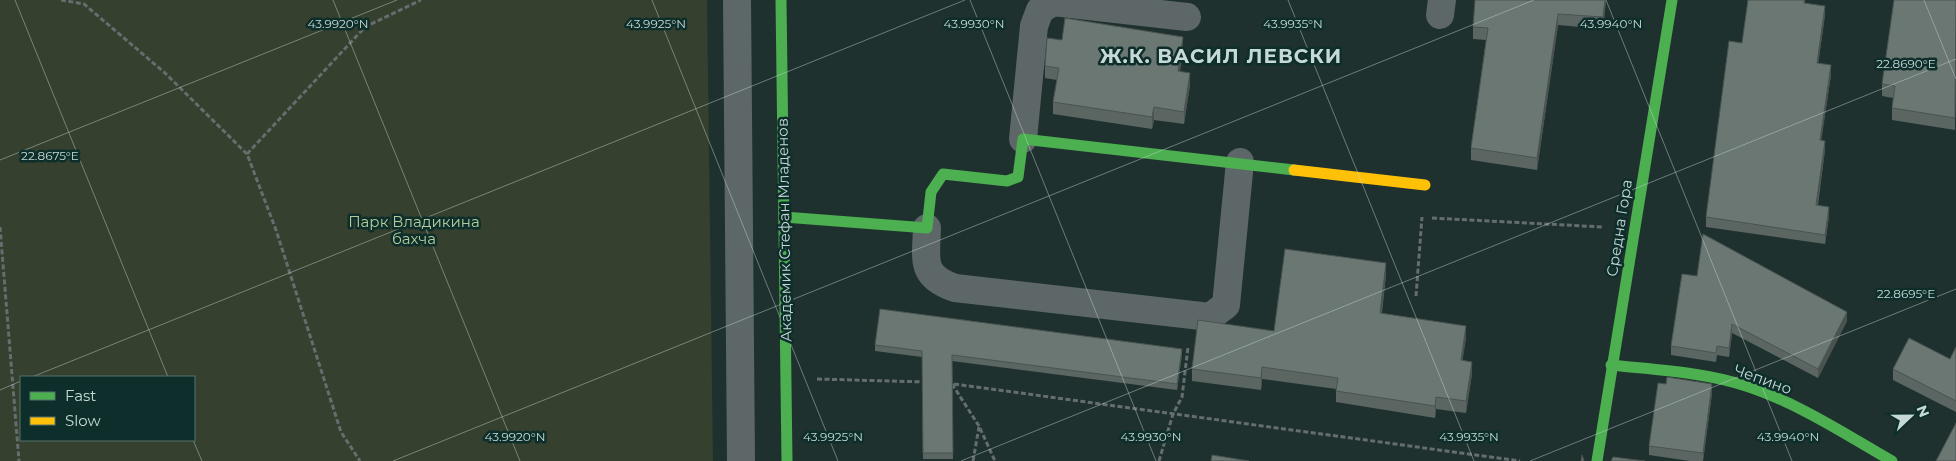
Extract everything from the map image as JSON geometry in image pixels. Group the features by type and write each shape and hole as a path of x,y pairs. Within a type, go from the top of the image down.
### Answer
{"street":[{"path":"737,0 741,461"},
{"name":"Академик Стефан Младенов","path":"781,0 787,461"},
{"name":"Средна Гора","path":"1597,461 1611,365 1672,0"},
{"path":"1187,17 1053,2 1040,10 1034,26 1018,177 1007,181 942,174 933,181 930,192 926,264 937,282 955,288 1210,317 1226,305 1240,162"},
{"path":"1023,139 1240,162 1426,185"},
{"path":"784,217 927,228"},
{"name":"Чепино","path":"1611,365 1704,376 1747,386 1814,416 1892,461"}],"path":[{"path":"61,0 84,4 165,73 247,154 276,230 341,432 360,461"},
{"path":"247,154 365,27 421,0"},
{"path":"1416,296 1426,185"},
{"path":"1422,218 1634,229"},
{"path":"0,227 19,461"},
{"path":"1159,461 1173,414 1182,397 1189,343"},
{"path":"786,379 887,379 934,382"},
{"path":"944,383 1520,461"},
{"path":"954,384 979,426 995,461"},
{"path":"973,461 979,426"}],"green space":[{"name":"Парк Владикина бахча","path":"0,0 707,0 713,461 0,461"}],"building":[{"path":"1475,0 1605,0 1603,17 1558,14 1537,158 1471,148 1488,28 1473,27"},
{"path":"1748,0 1804,0 1804,3 1825,6 1817,63 1831,65 1820,140 1825,141 1816,205 1829,207 1825,235 1706,217 1729,41 1742,43"},
{"path":"1894,0 1956,0 1955,118 1892,108 1895,86 1882,84"},
{"path":"1065,18 1183,37 1178,71 1190,73 1184,112 1154,107 1152,117 1053,102 1059,68 1045,66 1047,38 1062,40"},
{"path":"1703,234 1847,312 1818,369 1732,324 1729,348 1717,346 1716,353 1671,346 1682,274 1697,276"},
{"path":"1285,249 1386,263 1380,313 1466,326 1461,360 1472,362 1466,401 1436,397 1435,406 1336,391 1338,378 1262,367 1261,378 1192,369 1198,320 1274,331"},
{"path":"880,309 1182,349 1177,384 952,355 953,453 923,453 922,351 875,345"},
{"path":"1909,338 1950,359 1956,347 1956,401 1893,369"},
{"path":"1667,377 1712,384 1703,453 1649,446 1658,383 1666,384"},
{"path":"1956,423 1956,461 1936,461"},
{"path":"1212,455 1249,461 1211,461"},
{"path":"1613,457 1645,461 1611,461"}],"traffic: fast":[{"path":"781,0 787,461"},
{"path":"1597,461 1672,0"},
{"path":"784,217 927,228 931,192 943,174 1007,181 1018,177 1023,139 1294,170"},
{"path":"1611,365 1696,375 1746,386 1803,410 1892,461"}],"traffic: slow":[{"path":"1294,170 1425,185"}],"district":[{"name":"Ж.К. ВАСИЛ ЛЕВСКИ","path":"1221,56"}]}
